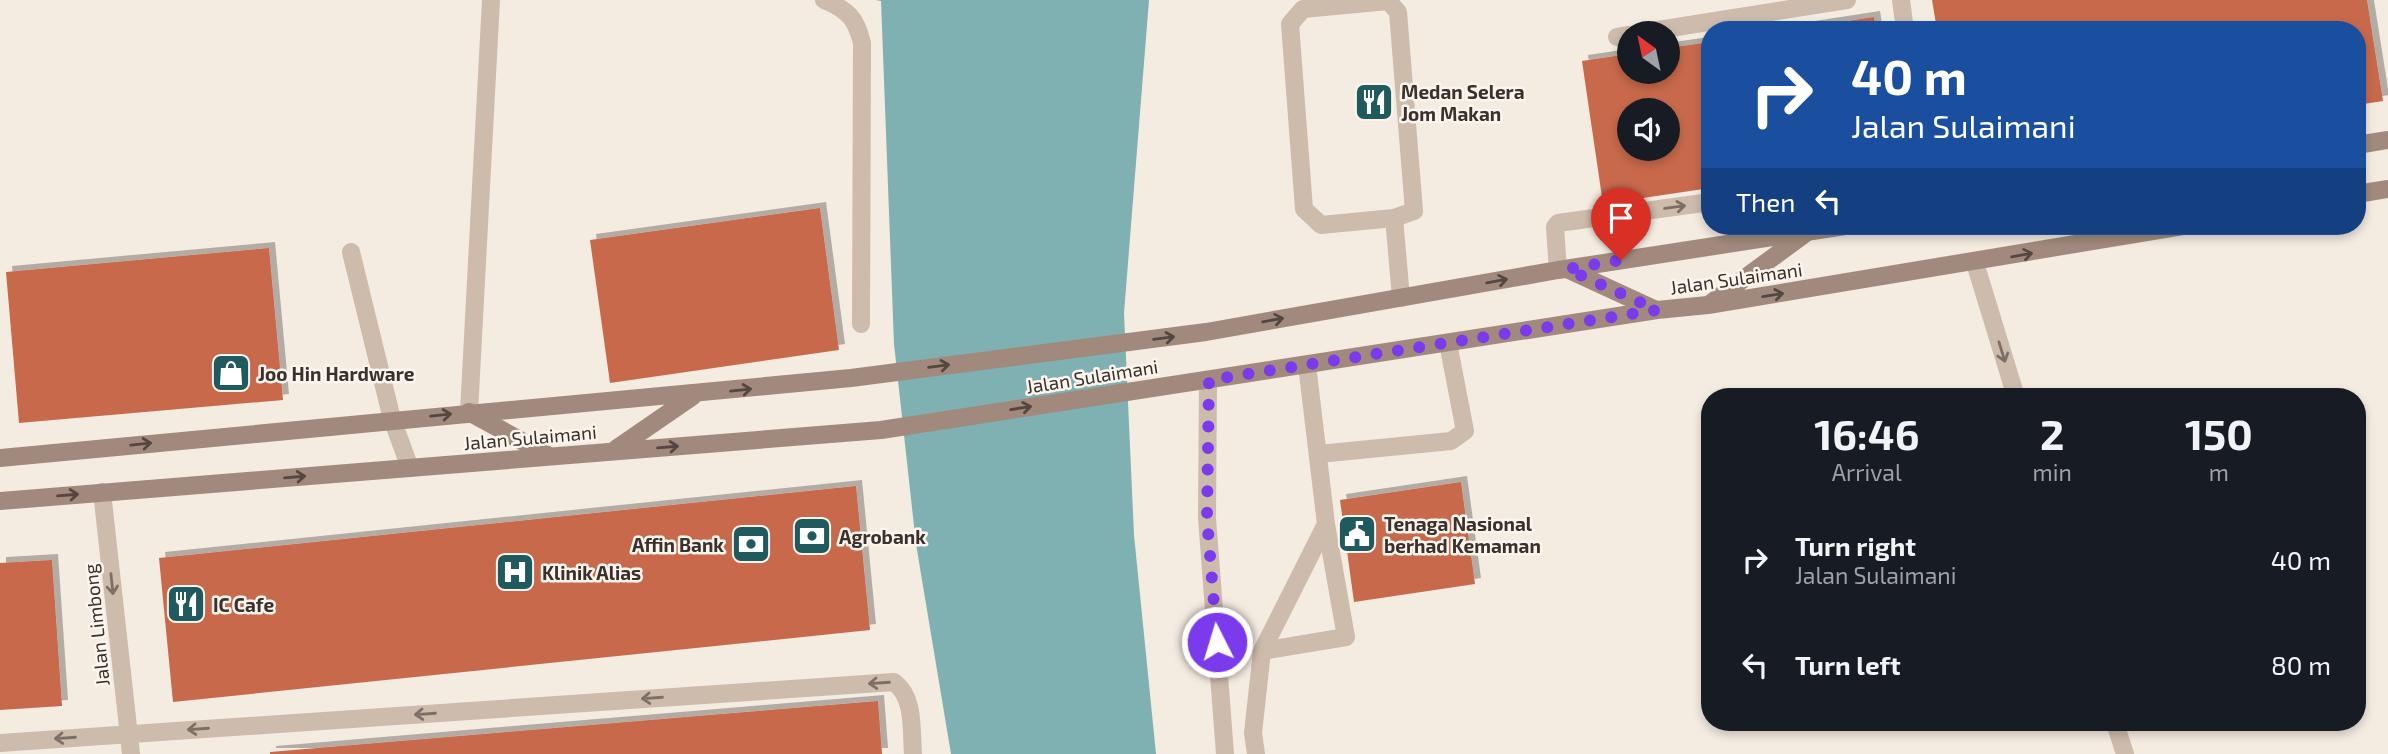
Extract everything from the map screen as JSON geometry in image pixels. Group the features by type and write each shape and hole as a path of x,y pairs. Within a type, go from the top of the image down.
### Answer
{"main road":[{"path":"2366,144 2388,140"},
{"path":"2366,193 2388,189"},
{"name":"Jalan Sulaimani","path":"0,458 393,419 696,394 871,375 1206,332 1563,269 1782,235"},
{"path":"1708,305 1803,235"},
{"name":"Jalan Sulaimani","path":"0,501 881,430 1657,310 1708,305 2132,235"},
{"path":"1563,269 1657,310"},
{"path":"613,452 696,394"},
{"path":"470,412 549,457"}],"street":[{"path":"470,412 491,0"},
{"path":"824,0 846,9 857,21 862,43 861,324"},
{"path":"1715,21 1847,0"},
{"path":"1901,0 1904,21"},
{"path":"1388,1 1398,12 1414,211 1394,218 1321,225 1304,209 1290,24 1303,9 1388,1"},
{"path":"1680,26 1701,23"},
{"path":"1563,269 1555,226 1558,223 1701,203"},
{"path":"1394,218 1401,298"},
{"path":"351,252 393,419 410,468"},
{"path":"1975,263 2013,388"},
{"path":"1320,454 1451,441 1465,431 1448,343"},
{"path":"1262,652 1346,637 1326,524 1320,454 1307,365"},
{"path":"1203,381 1207,518 1225,754"},
{"name":"Jalan Limbong","path":"102,492 131,754"},
{"path":"1256,754 1253,733 1262,652 1326,524"},
{"path":"0,743 894,682 904,690 909,703 913,754"},
{"path":"2118,731 2125,754"}],"water":[{"path":"876,0 1149,0 1124,313 1134,535 1156,754 951,754 916,544 894,344 881,1"}],"building":[{"path":"1932,0 2367,0 2383,101 2366,104 2366,21 1936,21"},
{"path":"1874,17 1875,21 1848,21"},
{"path":"1701,43 1701,189 1603,204 1582,61 1617,56 1617,84 1680,84 1680,46"},
{"path":"820,208 839,350 610,383 590,240"},
{"path":"269,248 283,400 19,423 6,272"},
{"path":"1461,482 1475,584 1354,602 1340,500"},
{"path":"856,486 870,630 173,702 159,558"},
{"path":"52,560 62,706 0,710 0,563"},
{"path":"878,701 882,754 270,754 270,752"}],"place":[{"name":"Medan Selera Jom Makan","path":"1374,102"},
{"name":"Joo Hin Hardware","path":"231,373"},
{"name":"Tenaga Nasional berhad Kemaman","path":"1357,534"},
{"name":"Agrobank","path":"812,536"},
{"name":"Affin Bank","path":"751,544"},
{"name":"Klinik Alias","path":"515,572"},
{"name":"IC Cafe","path":"186,604"}],"route":[{"path":"1217,642 1207,518 1209,380 1657,310 1567,269 1621,260"}]}
